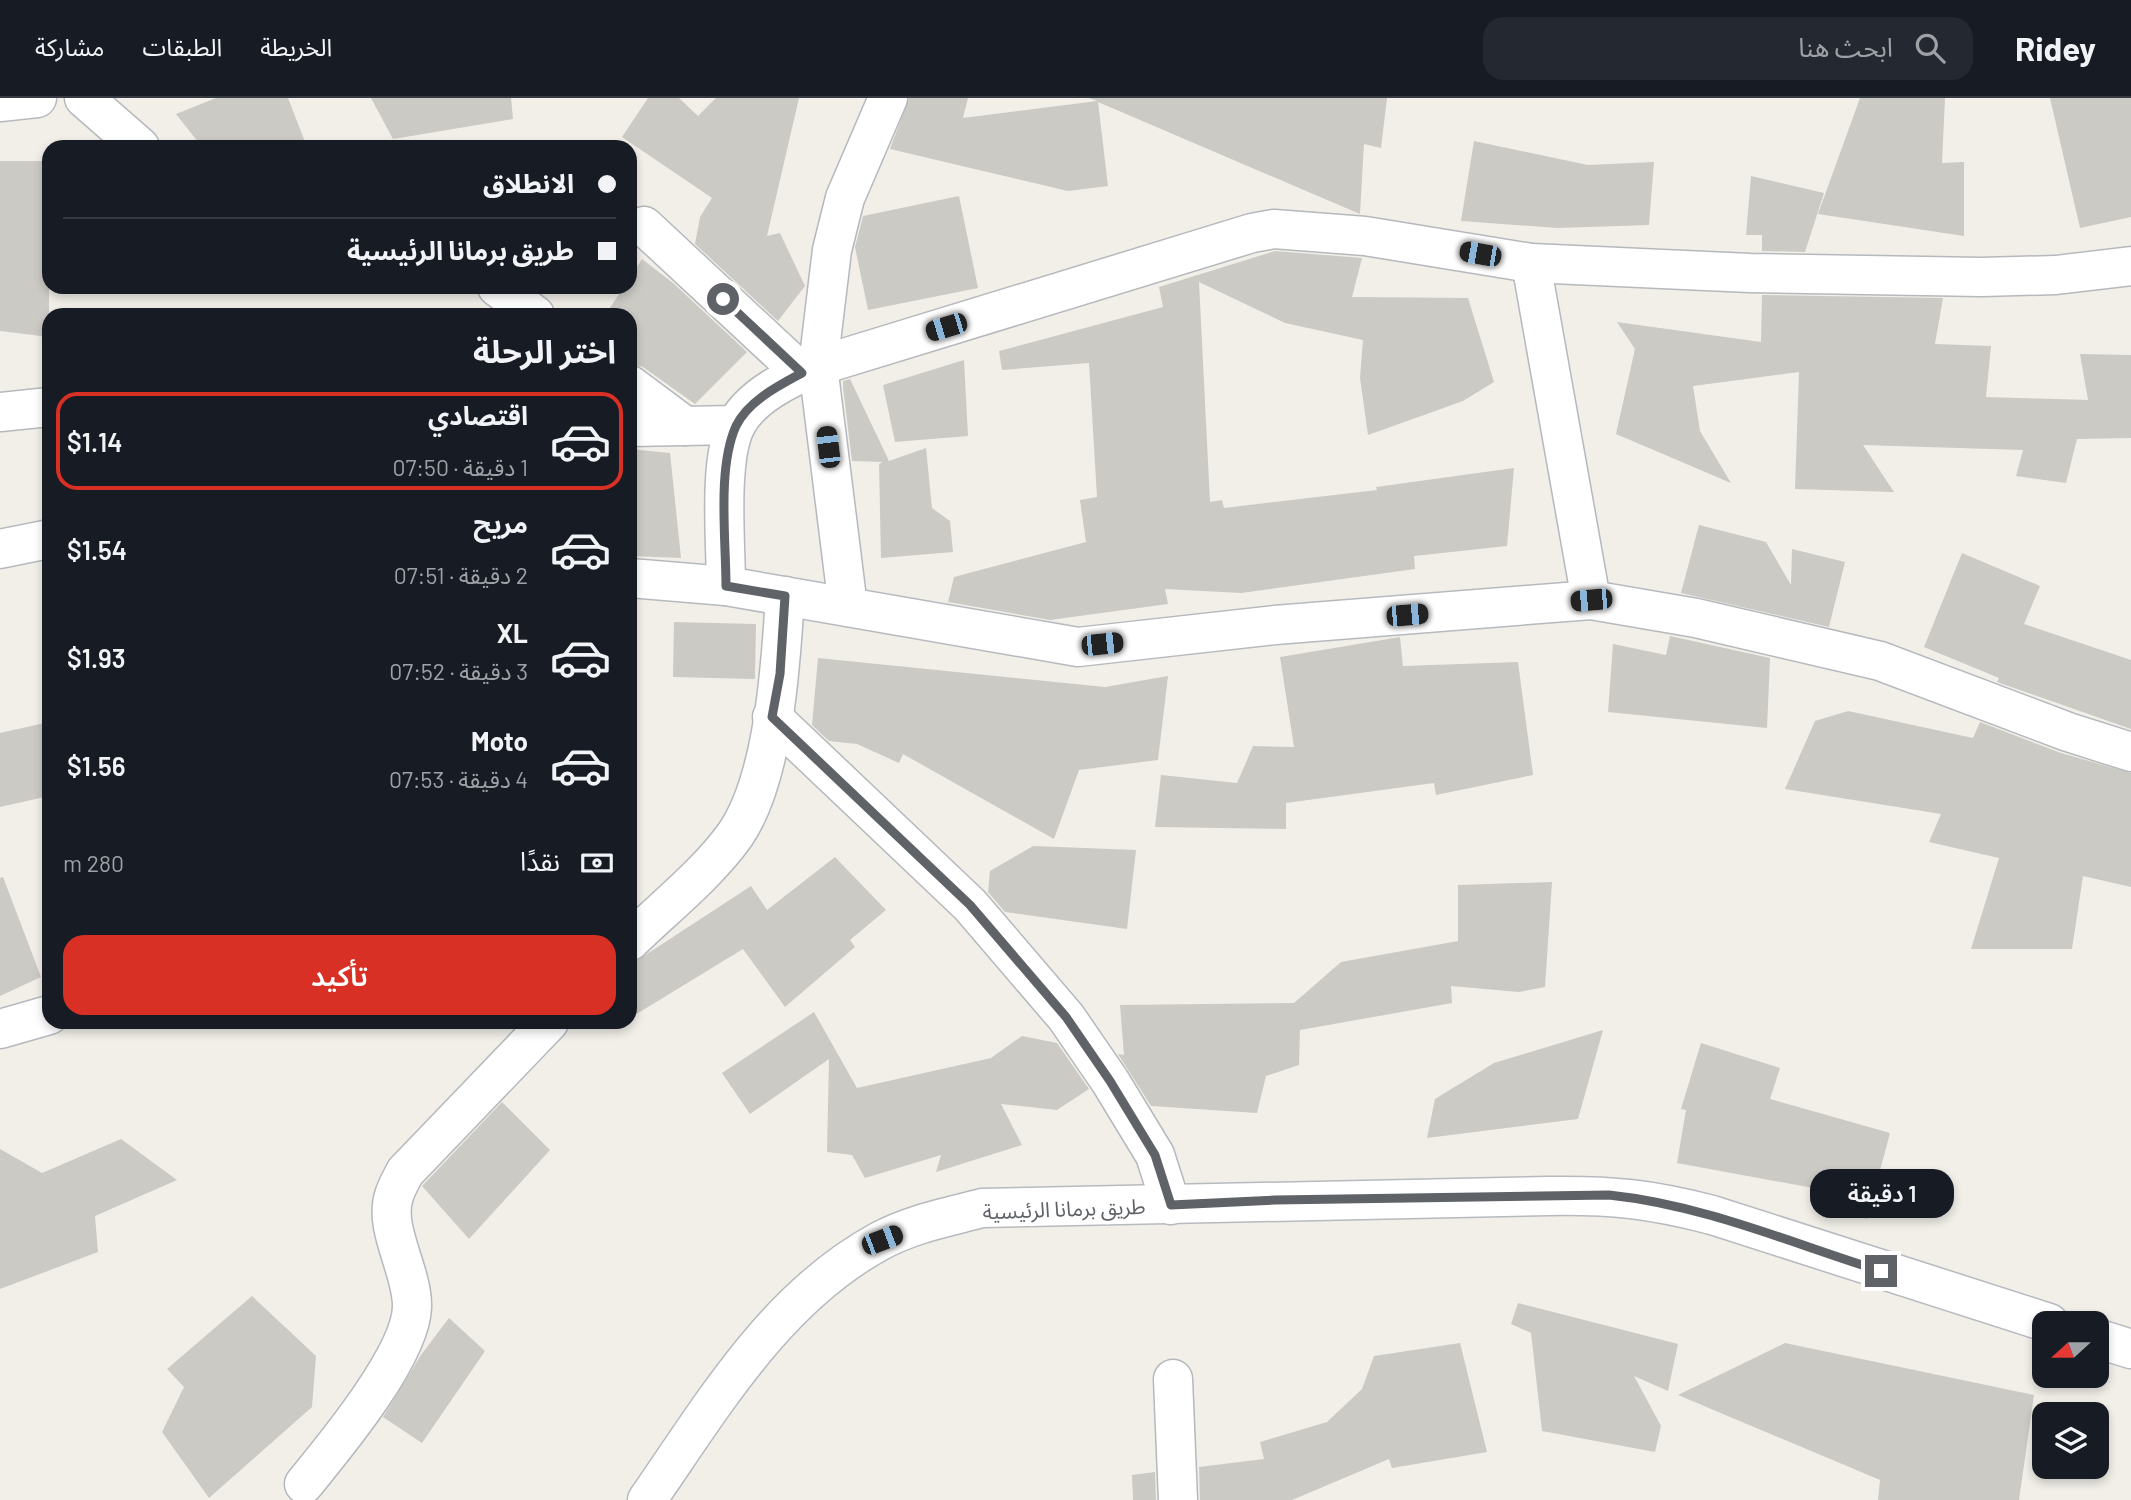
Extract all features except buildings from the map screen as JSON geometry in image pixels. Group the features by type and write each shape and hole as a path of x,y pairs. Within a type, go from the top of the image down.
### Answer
{"street":[{"path":"0,102 37,98"},
{"path":"84,98 132,140"},
{"path":"848,607 810,370 845,198 888,98"},
{"path":"645,226 810,370"},
{"path":"726,586 728,453 736,425 751,406 810,370 1274,229 1365,236 1531,263 1873,277 2056,275 2131,266"},
{"path":"1531,263 1591,600"},
{"path":"506,294 526,308"},
{"path":"637,390 685,426"},
{"path":"0,412 42,408"},
{"path":"637,427 736,425"},
{"path":"0,549 42,540"},
{"path":"637,579 726,586 1078,647 1275,625 1591,600 1696,618 1880,661 2068,733 2131,752"},
{"path":"637,934 736,834 751,808 780,674 785,596"},
{"path":"772,717 970,905 1066,1017 1110,1081 1155,1155 1171,1205"},
{"path":"0,1029 42,1017"},
{"path":"304,1484 343,1437 391,1363 408,1331 412,1308 411,1286 392,1219 393,1198 405,1172 542,1029"},
{"name":"طريق برمانا الرئيسية","path":"647,1500 758,1343 829,1272 882,1240 930,1221 982,1208 1609,1195 1655,1200 1712,1214 2032,1318"},
{"path":"2109,1342 2131,1349"},
{"path":"1173,1379 1178,1500"}],"route":[{"path":"723,299 802,373 773,389 751,406 736,425 728,453 726,586 785,596 780,674 772,717 970,905 1066,1017 1110,1081 1155,1155 1171,1205 1275,1200 1609,1195 1655,1200 1712,1214 1881,1271"}]}
